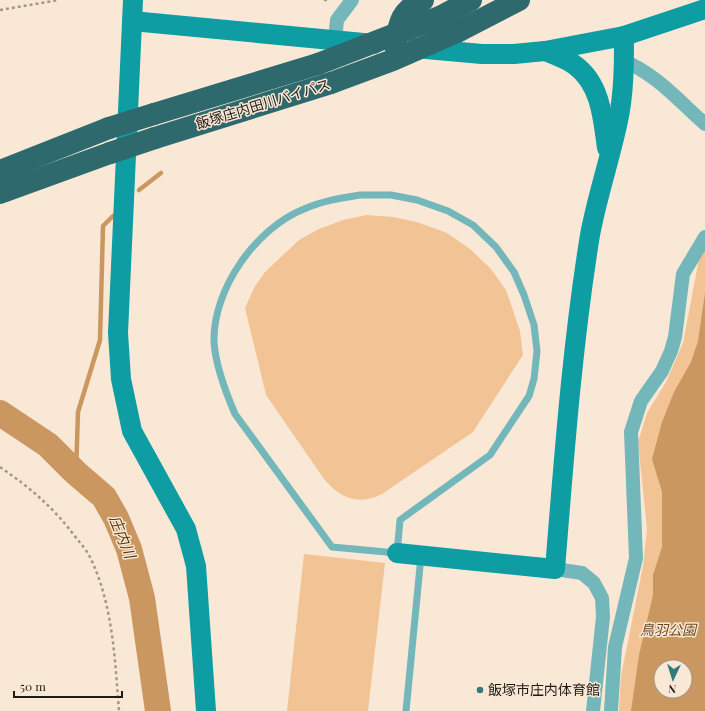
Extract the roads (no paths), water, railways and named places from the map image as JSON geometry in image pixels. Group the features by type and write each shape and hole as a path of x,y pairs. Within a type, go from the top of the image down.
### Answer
{"highway":[{"path":"395,46 403,15 412,5 423,0"},
{"name":"飯塚庄内田川バイパス","path":"0,171 104,130 318,64 442,16 471,0"},
{"name":"飯塚庄内田川バイパス","path":"0,193 110,153 331,83 393,60 458,31 519,0"},
{"path":"0,157 30,146 104,130"},
{"path":"0,204 87,161"}],"street":[{"path":"133,0 118,333 121,379 132,431 186,529 196,566 206,711"},
{"path":"335,40 337,20 352,0"},
{"path":"132,21 482,54 514,54 545,51 624,36 705,9"},
{"path":"555,569 568,408 584,274 591,233 618,120 624,77 624,36"},
{"path":"545,51 575,66 589,79 596,93 603,119 608,158"},
{"path":"624,61 638,66 705,124"},
{"path":"611,711 615,647 636,558 631,432 641,401 662,371 671,351 675,337 682,274 705,237"},
{"path":"397,553 582,573 594,584 602,598 603,617 593,711"}],"lane":[{"path":"360,195 391,195 417,200 448,211 473,225 496,247 514,272 524,295 534,325 537,351 534,379 529,396 490,455 400,520 397,553 332,547 235,414 226,392 214,342 222,296 232,275 249,252 272,228 302,209 330,199 360,195"},
{"path":"406,711 421,555"}],"waterway":[{"path":"139,190 161,173"},
{"path":"76,473 78,412 100,340 103,226 113,216"},
{"name":"庄内川","path":"0,413 48,445 76,473 104,497 116,518 129,549 142,598 158,711"}],"place":[{"name":"飯塚市庄内体育館","path":"480,690"}],"park label":[{"name":"鳥羽公園","path":"668,630"}]}
